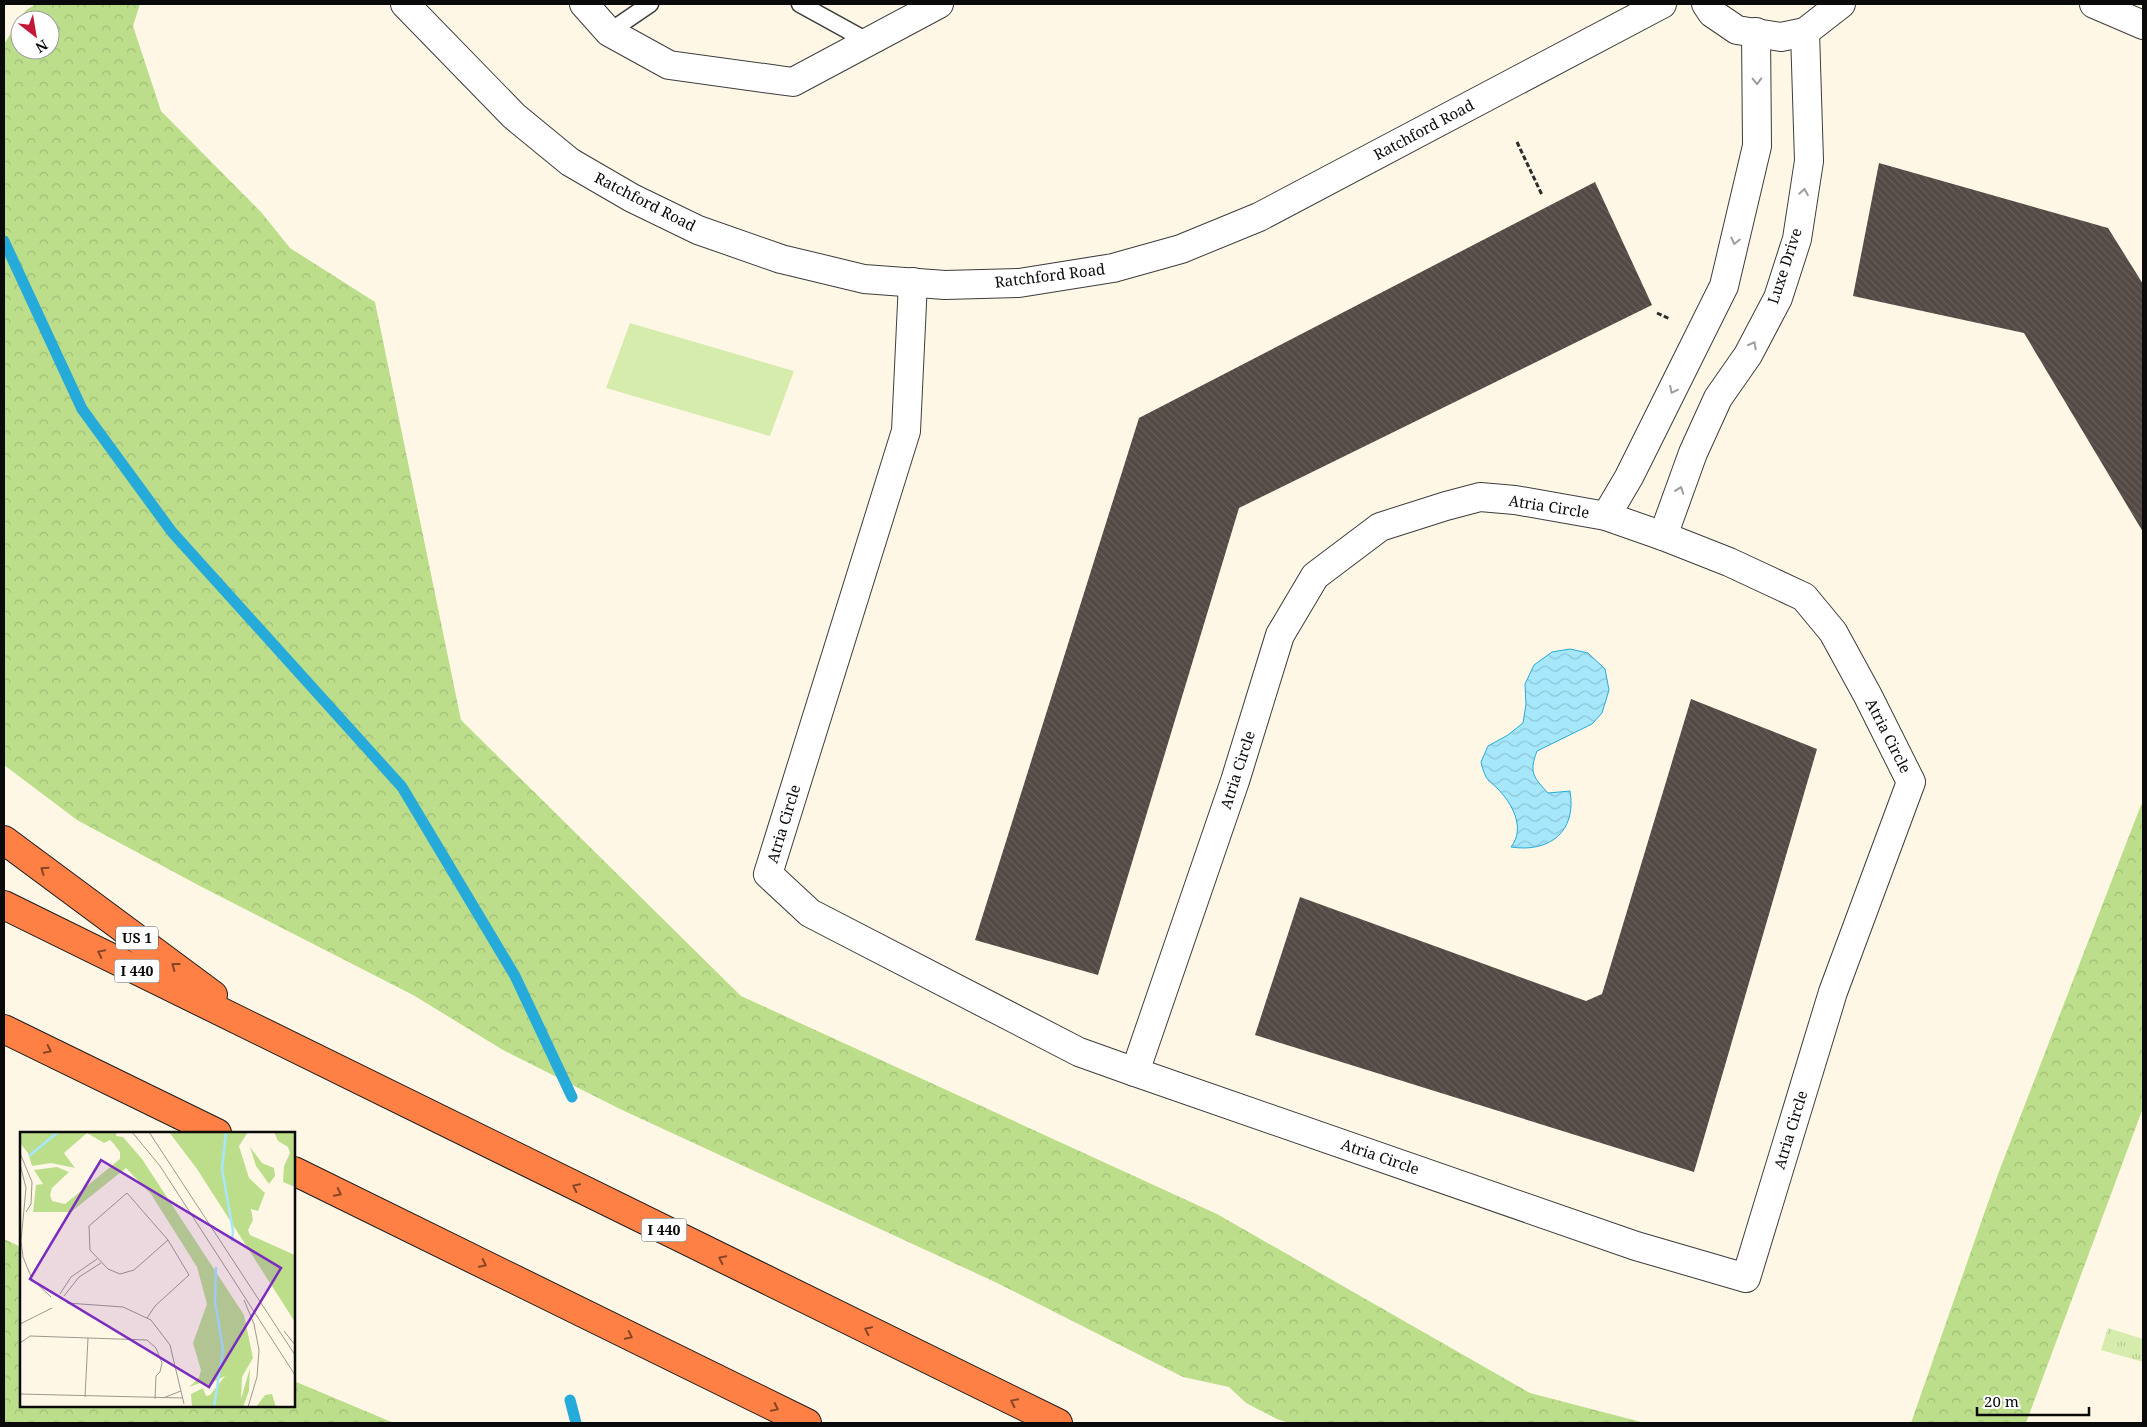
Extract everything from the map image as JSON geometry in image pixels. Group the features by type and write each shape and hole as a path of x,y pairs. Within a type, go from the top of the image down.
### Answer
{"highway":[{"name":"US 1","path":"4,840 270,1037"},
{"name":"I 440","path":"4,905 1058,1423"},
{"path":"4,1029 214,1132"},
{"path":"295,1171 807,1423"}],"street":[{"name":"Ratchford Road","path":"405,4 521,122 570,162 632,198 698,230 780,259 864,279 945,285 1019,283 1113,268 1181,249 1259,217 1662,4"},
{"path":"584,4 610,32 669,65 793,82 939,4"},
{"path":"1706,4 1712,13 1737,30 1781,37 1805,32 1841,4"},
{"path":"2094,4 2143,25"},
{"path":"1606,516 1633,469 1724,286 1757,146 1756,32"},
{"name":"Luxe Drive","path":"1663,536 1693,452 1718,398 1748,355 1778,298 1797,238 1808,161 1805,32"},
{"name":"Atria Circle","path":"913,282 906,431 768,874 810,912 1079,1052 1135,1072 1636,1246 1746,1278 1833,992 1911,782 1868,696 1833,632 1804,597 1768,579 1663,536 1606,516 1515,500 1480,498 1446,506 1380,528 1315,576 1280,635 1235,780 1135,1072"}],"lane":[{"path":"610,32 650,4"},
{"path":"800,4 869,42"}],"path":[{"path":"1517,142 1542,195"},
{"path":"1656,313 1677,322"}],"green space":[{"path":"36,4 140,4 133,26 161,111 261,212 290,248 375,302 461,720 741,996 1217,1214 1530,1393 1645,1423 1289,1423 1277,1419 1246,1403 1229,1387 1183,1377 995,1282 620,1109 503,1050 413,995 198,885 77,820 4,765 4,44 10,35 10,60 60,60 60,10 26,10"},
{"path":"630,323 794,371 770,436 606,388"},
{"path":"2143,804 2143,1108 2026,1423 1911,1423 1998,1174"},
{"path":"4,1239 20,1247 20,1407 295,1407 295,1381 394,1423 4,1423"},
{"path":"2108,1328 2143,1339 2143,1362 2101,1350"}],"water":[{"path":"1570,649 1588,653 1605,669 1609,690 1602,713 1592,724 1537,751 1533,769 1539,783 1548,793 1570,791 1571,805 1569,818 1564,828 1557,837 1537,847 1511,847 1517,832 1515,816 1503,794 1487,778 1481,762 1488,746 1508,735 1523,723 1526,704 1525,684 1534,665 1552,652"}],"building":[{"path":"1879,163 2108,228 2143,284 2143,532 2024,333 1853,296"},
{"path":"1595,182 1652,305 1239,508 1098,975 975,940 1139,418"},
{"path":"1691,699 1817,749 1694,1172 1255,1035 1300,897 1586,1001 1602,994"}],"waterway":[{"path":"4,241 82,409 172,532 402,787 515,976 572,1097"},
{"path":"570,1400 576,1423"}]}
